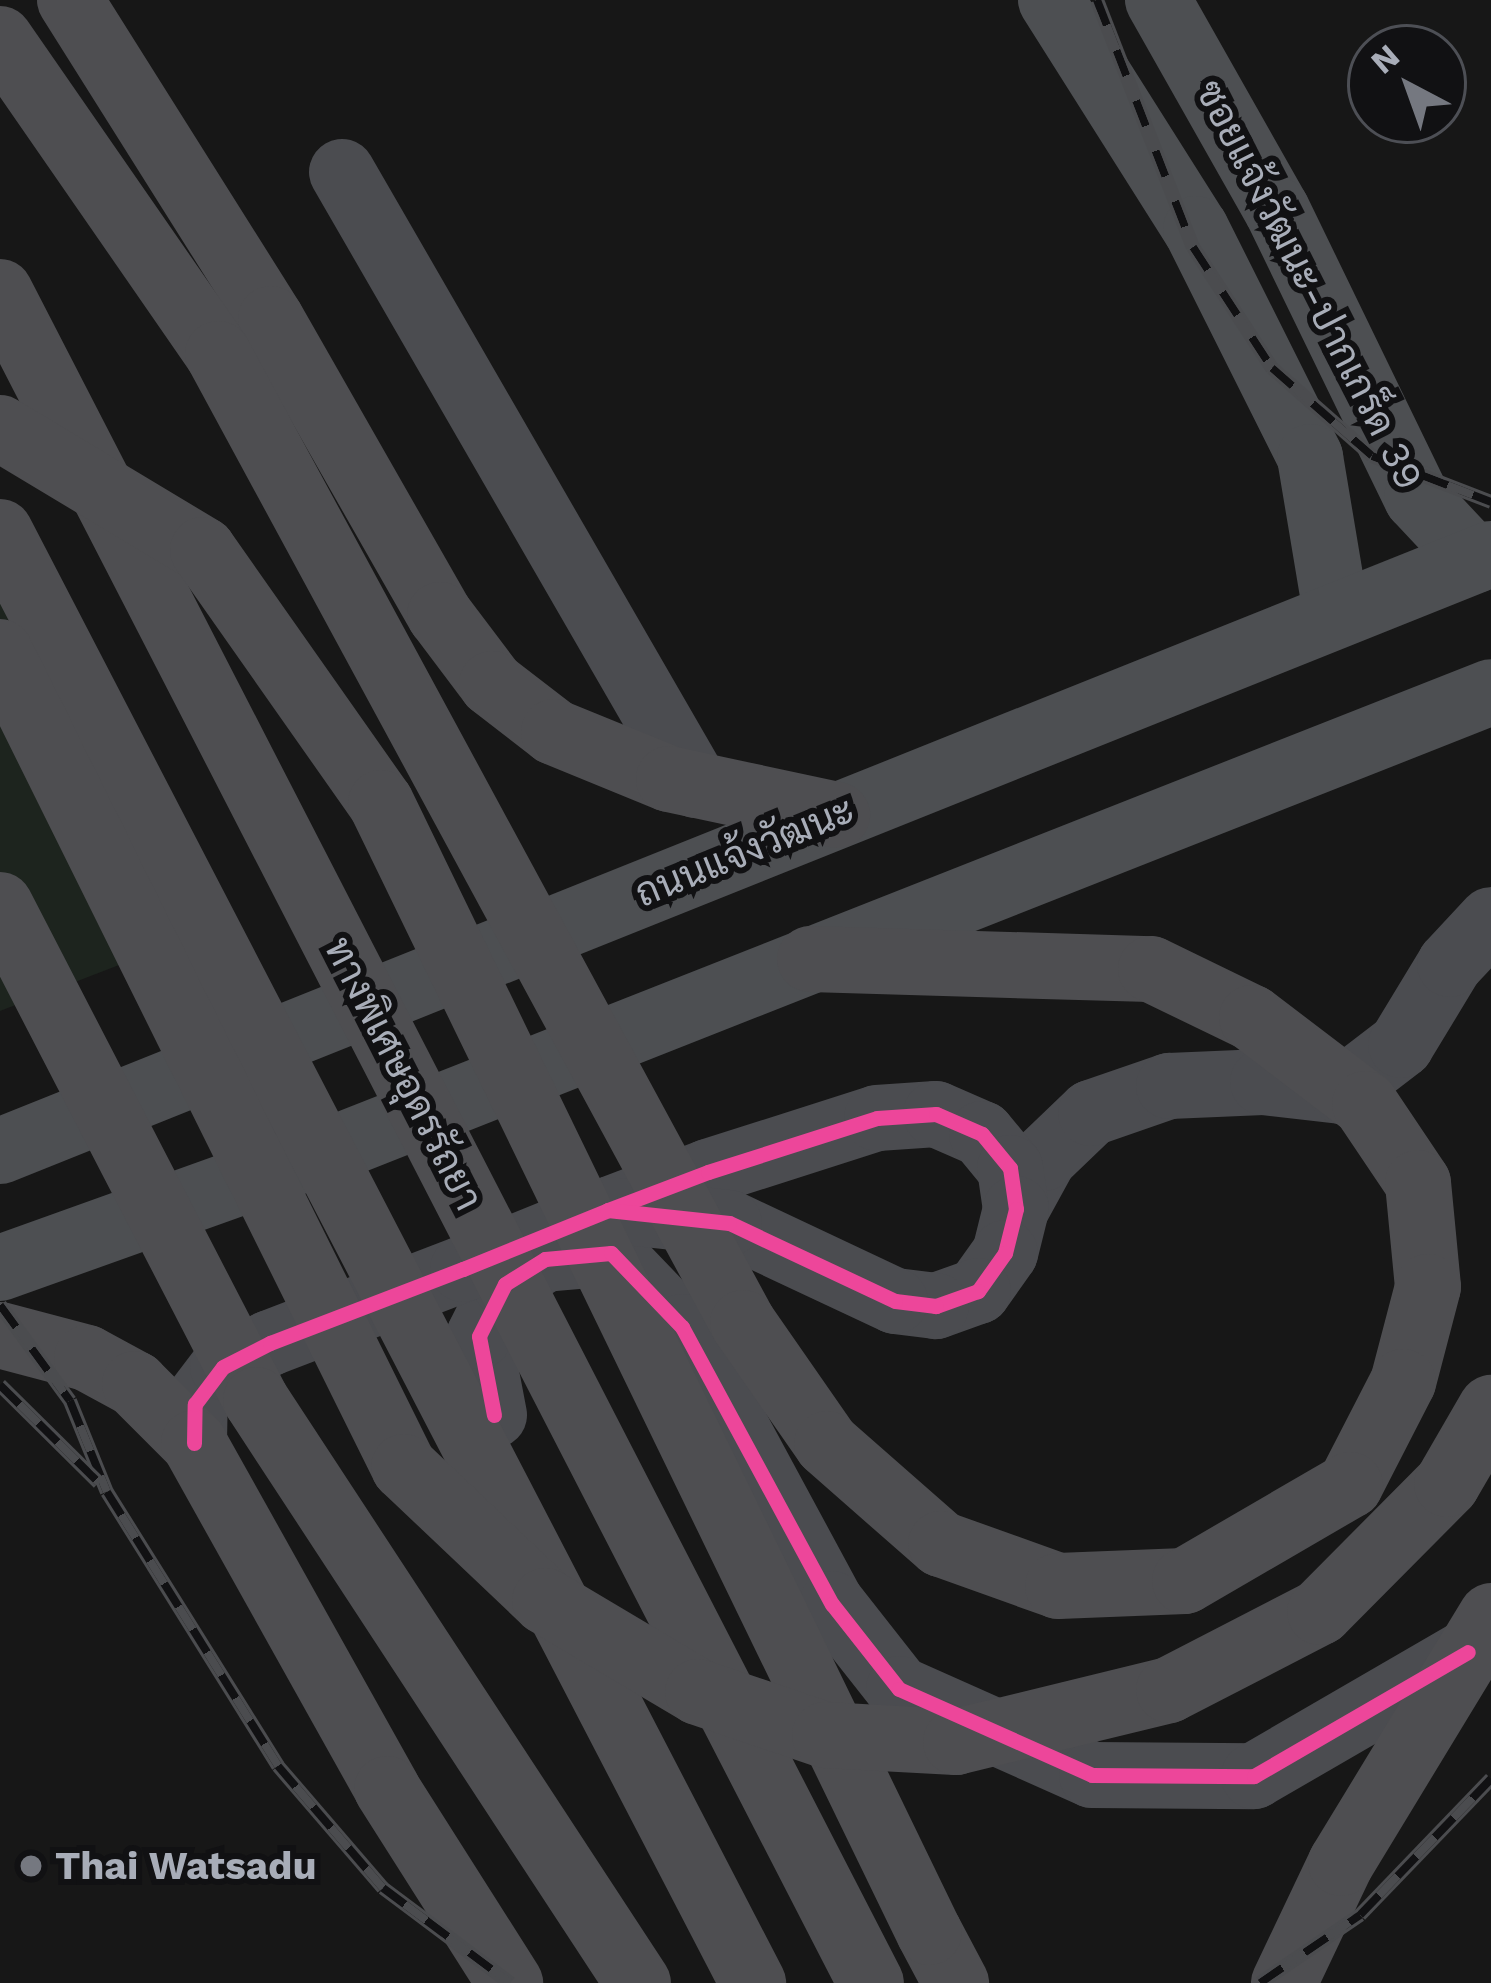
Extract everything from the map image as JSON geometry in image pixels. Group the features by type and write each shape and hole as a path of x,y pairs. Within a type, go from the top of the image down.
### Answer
{"highway":[{"path":"70,0 272,319 440,615 492,684 554,732 696,785 837,815"},
{"path":"0,39 218,353 743,1323 827,1444 941,1544 1058,1586 1185,1581 1350,1485 1403,1382 1428,1287 1418,1183 1365,1104 1341,1091 1252,1018 1150,969 810,959"},
{"name":"ทางพิเศษอุดรรัถยา","path":"0,292 871,1983"},
{"path":"0,428 203,550 381,803 943,1957"},
{"path":"0,532 753,1983"},
{"path":"0,652 404,1467 545,1601 698,1692 825,1736 956,1742 1169,1690 1320,1612 1447,1484 1491,1408"},
{"path":"0,905 256,1400 638,1983"},
{"path":"0,1335 87,1358 135,1384 194,1443 496,1974"},
{"path":"1283,1983 1341,1863 1479,1634"}],"main road":[{"name":"ซอยแจ้งวัฒนะ-ปากเกร็ด 39","path":"1051,0 1196,229 1310,458 1336,612"},
{"name":"ซอยแจ้งวัฒนะ-ปากเกร็ด 39","path":"1158,0 1277,210 1417,498 1483,557"},
{"name":"ถนนแจ้งวัฒนะ","path":"0,1151 1336,612 1483,557"},
{"path":"0,1268 343,1144 1491,692"}],"street":[{"path":"342,172 696,785"},
{"path":"608,1210 729,1223 895,1301 936,1306 978,1291 1004,1253 1016,1209 1044,1158 1091,1113 1169,1086 1263,1082 1341,1091 1401,1045 1450,964 1491,920"},
{"path":"453,1306 608,1210 877,1118 935,1114 982,1134 1010,1168 1016,1209"},
{"path":"343,1144 453,1306 494,1415 784,1983"},
{"path":"194,1443 195,1404 224,1366 453,1306 505,1284 545,1259 611,1253 682,1328 832,1604 899,1689 1092,1775 1254,1776 1479,1634"}],"shaded area":[{"path":"0,545 189,938 0,1011"}],"railway":[{"path":"1097,0 1193,247 1272,368 1372,456 1491,502"},
{"path":"0,1305 70,1401 107,1492 278,1766 383,1888 510,1983"},
{"path":"0,1385 99,1483"},
{"path":"1260,1983 1360,1915 1491,1779"}],"cycle path":[{"path":"194,1443 195,1404 223,1367 270,1343 463,1269 608,1210 708,1172 877,1118 936,1114 982,1134 1010,1168 1016,1209 1005,1253 978,1291 936,1306 895,1301 729,1223 608,1210"},
{"path":"494,1415 479,1336 505,1284 545,1259 611,1253 682,1327 832,1604 899,1689 1092,1775 1254,1776 1468,1652"}],"place":[{"name":"Thai Watsadu","path":"31,1866"}]}
